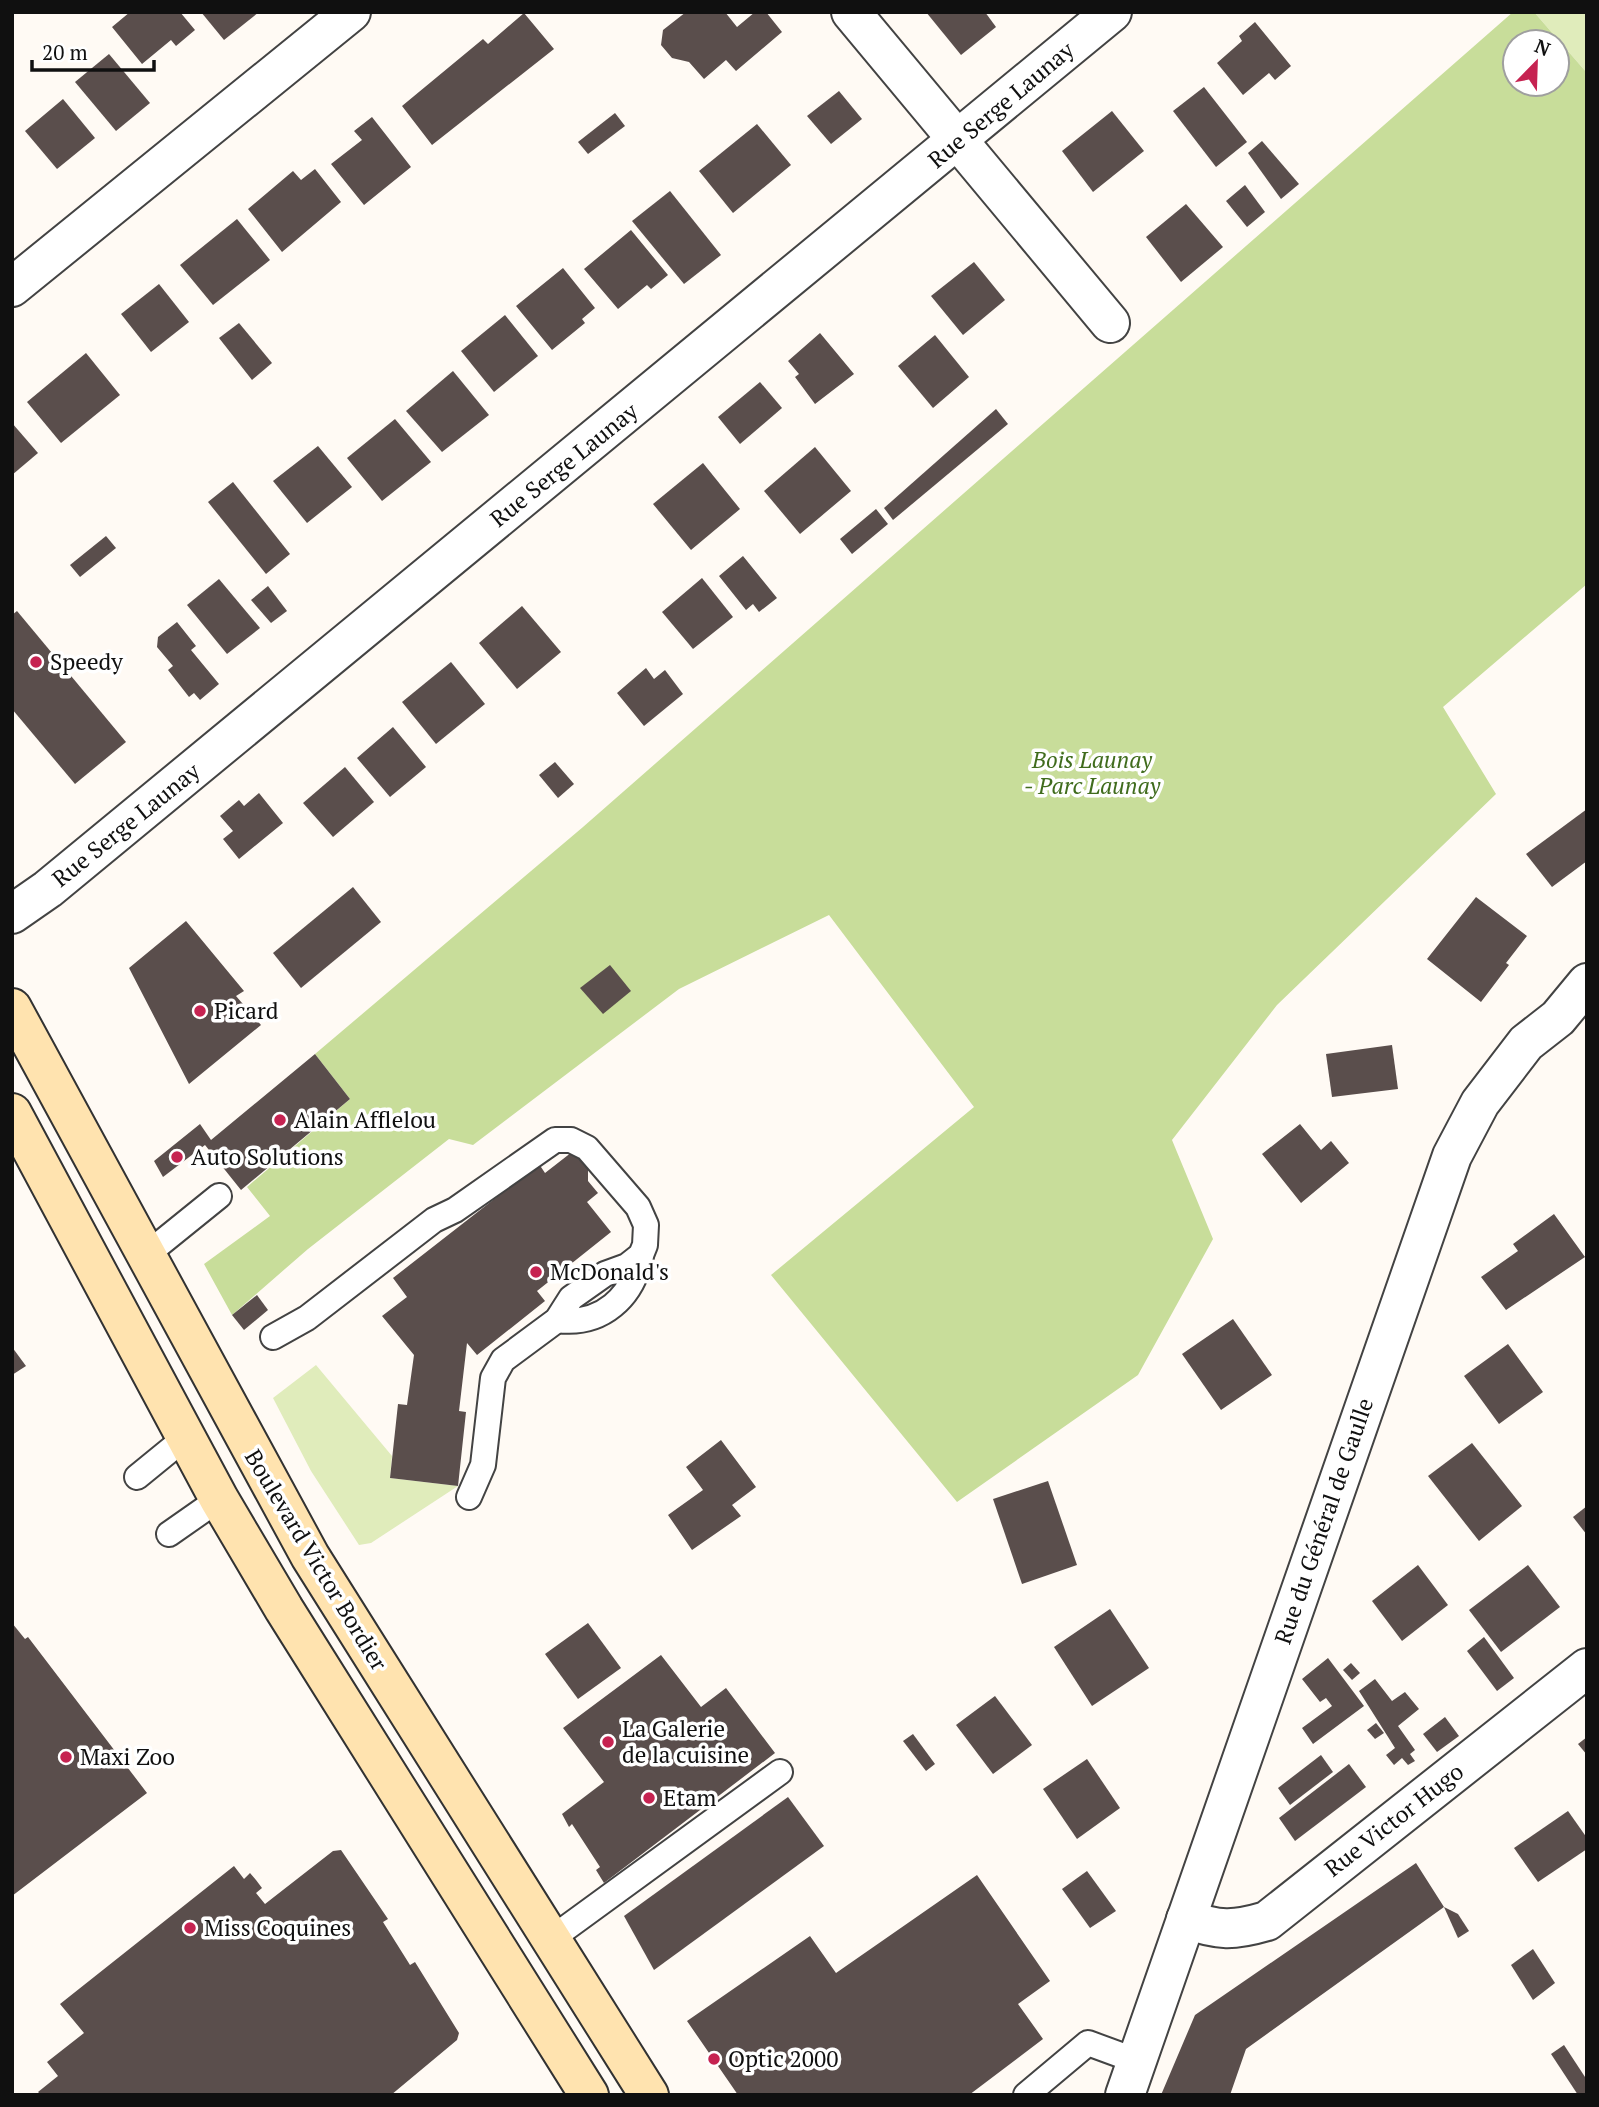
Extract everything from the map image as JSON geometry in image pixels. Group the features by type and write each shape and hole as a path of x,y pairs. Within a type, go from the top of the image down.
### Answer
{"main road":[{"name":"Boulevard Victor Bordier","path":"12,1008 310,1556 649,2095"},
{"path":"12,1113 219,1499 284,1609 589,2095"}],"street":[{"path":"12,288 351,12"},
{"path":"852,12 957,142 1110,323"},
{"name":"Rue Serge Launay","path":"12,914 48,889 1112,12"},
{"name":"Rue du Général de Gaulle","path":"1131,2078 1452,1157 1480,1103 1526,1043 1558,1018 1587,983"},
{"name":"Rue Victor Hugo","path":"1186,1919 1219,1930 1245,1928 1267,1921 1587,1668"}],"lane":[{"path":"273,1338 307,1318 434,1220 455,1210 555,1140 571,1140 587,1148 638,1207 646,1225 641,1255 627,1266 605,1274 571,1298 557,1320 503,1360 493,1378 483,1465 469,1497"},
{"path":"146,1255 219,1196"},
{"path":"137,1476 186,1437"},
{"path":"169,1534 219,1499"},
{"path":"551,1939 780,1772"},
{"path":"1026,2095 1087,2043 1131,2078"}],"green space":[{"name":"Bois Launay - Parc Launay","path":"1513,12 1534,12 1548,28 1501,28 1501,98 1571,98 1571,55 1587,73 1587,584 1443,707 1496,794 1277,1005 1172,1140 1213,1239 1138,1375 957,1502 771,1275 974,1107 829,915 679,989 473,1145 449,1139 308,1249 232,1315 204,1264 270,1216 247,1187 350,1099 315,1054 583,827"},
{"path":"1534,12 1587,12 1587,73 1571,55 1571,28 1548,28"},
{"path":"316,1365 392,1456 390,1478 458,1486 371,1543 359,1545 311,1471 273,1398"}],"building":[{"path":"130,12 180,12 195,30 176,46 171,40 142,64 112,27"},
{"path":"201,12 259,12 224,40"},
{"path":"686,12 725,12 737,27 755,12 766,12 782,32 736,71 726,60 704,79 689,62 672,58 661,45 663,30"},
{"path":"926,12 985,12 996,27 961,55"},
{"path":"524,13 554,49 432,145 402,106 483,39 488,44"},
{"path":"1255,22 1291,66 1275,80 1269,73 1243,95 1217,63 1242,41 1239,36"},
{"path":"109,54 150,103 116,131 75,82"},
{"path":"1204,87 1247,142 1216,167 1173,111"},
{"path":"839,91 862,119 831,144 807,116"},
{"path":"63,99 95,138 57,169 25,131"},
{"path":"1112,111 1144,151 1093,192 1062,151"},
{"path":"615,113 625,126 588,154 578,142"},
{"path":"372,117 411,167 364,205 331,164 362,140 354,131"},
{"path":"757,124 791,165 733,213 699,171"},
{"path":"1262,141 1299,184 1281,199 1248,153"},
{"path":"315,169 341,202 282,252 248,209 293,171 301,180"},
{"path":"1245,185 1265,212 1247,227 1226,201"},
{"path":"670,191 721,255 684,284 632,221"},
{"path":"1186,204 1223,247 1181,282 1146,237"},
{"path":"237,219 270,260 213,305 180,265"},
{"path":"631,230 668,275 651,289 647,285 618,309 584,269"},
{"path":"974,262 1005,300 963,335 931,296"},
{"path":"563,268 595,308 582,319 585,323 552,350 516,306"},
{"path":"159,284 189,322 151,352 121,314"},
{"path":"505,315 538,356 494,392 461,351"},
{"path":"239,323 272,363 252,380 219,338"},
{"path":"820,333 854,374 815,404 795,377 799,374 788,361"},
{"path":"935,335 969,377 933,408 898,366"},
{"path":"86,353 120,395 61,443 27,402"},
{"path":"453,371 489,415 442,452 406,411"},
{"path":"760,382 782,408 740,444 718,417"},
{"path":"996,409 1008,424 893,520 884,508"},
{"path":"395,419 431,462 382,501 347,458"},
{"path":"12,423 38,453 12,475"},
{"path":"318,446 352,487 307,523 273,481"},
{"path":"815,447 851,491 800,534 764,491"},
{"path":"703,463 740,509 691,550 653,504"},
{"path":"233,482 290,554 266,574 208,502"},
{"path":"876,509 888,524 852,554 840,539"},
{"path":"106,536 116,548 80,577 70,565"},
{"path":"743,556 777,598 759,612 753,604 746,610 719,576"},
{"path":"702,578 733,617 693,649 662,612"},
{"path":"219,579 260,628 227,654 187,605"},
{"path":"268,586 287,611 271,623 251,600"},
{"path":"522,606 561,652 517,689 479,643"},
{"name":"Speedy","path":"17,611 126,742 75,784 12,709 12,615"},
{"path":"177,622 196,646 191,650 219,684 200,700 194,693 189,697 168,670 173,666 157,647 158,637"},
{"path":"451,662 485,704 436,744 402,702"},
{"path":"646,668 654,679 665,670 683,694 644,726 617,693"},
{"path":"393,727 426,767 390,797 357,758"},
{"path":"555,762 574,784 558,798 539,775"},
{"path":"345,767 374,802 333,837 303,803"},
{"path":"259,793 283,823 239,859 223,839 233,831 220,816 239,800 244,806"},
{"path":"1587,809 1587,861 1552,887 1526,854"},
{"path":"353,887 381,922 301,988 273,953"},
{"path":"1476,897 1527,936 1481,1002 1427,959"},
{"name":"Picard","path":"186,921 244,991 236,996 261,1025 189,1084 129,968"},
{"path":"610,965 631,991 603,1014 580,988"},
{"path":"1392,1045 1398,1089 1332,1097 1326,1054"},
{"name":"Alain Afflelou","path":"315,1054 350,1099 241,1190 205,1145 163,1177 154,1161 200,1124 211,1140"},
{"path":"1300,1124 1321,1150 1331,1141 1349,1163 1301,1203 1262,1154"},
{"path":"572,1152 588,1166 588,1181 598,1193 587,1202 611,1232 537,1291 545,1301 477,1355 467,1343 459,1411 466,1412 458,1486 390,1478 398,1404 407,1405 414,1355 382,1316 407,1297 393,1278 539,1164 545,1173"},
{"path":"1554,1214 1585,1257 1506,1310 1481,1277 1518,1251 1513,1244"},
{"path":"257,1295 268,1310 244,1330 232,1315"},
{"path":"1233,1319 1272,1375 1221,1410 1182,1354"},
{"path":"1508,1344 1543,1392 1499,1424 1464,1376"},
{"path":"12,1347 26,1366 12,1375"},
{"path":"721,1440 756,1487 732,1505 741,1516 692,1550 668,1515 703,1490 686,1467"},
{"path":"1472,1443 1522,1506 1479,1541 1428,1476"},
{"path":"1048,1481 1077,1565 1022,1584 993,1499"},
{"path":"1587,1506 1587,1535 1573,1517"},
{"path":"1418,1565 1448,1605 1402,1641 1372,1601"},
{"path":"1528,1565 1560,1607 1501,1652 1469,1610"},
{"path":"1110,1609 1149,1668 1092,1706 1054,1647"},
{"name":"Maxi Zoo","path":"12,1623 25,1639 28,1637 147,1793 12,1896"},
{"path":"588,1623 621,1668 578,1699 545,1654"},
{"path":"1484,1637 1514,1678 1497,1691 1467,1651"},
{"name":"Etam","path":"661,1655 701,1707 726,1688 775,1753 604,1883 596,1870 600,1867 572,1824 569,1827 562,1814 604,1782 563,1728"},
{"path":"1328,1658 1364,1706 1313,1744 1302,1728 1332,1706 1326,1698 1320,1702 1302,1679"},
{"path":"1351,1663 1360,1673 1352,1680 1343,1670"},
{"path":"1375,1679 1392,1701 1405,1692 1419,1709 1398,1726 1415,1750 1410,1754 1415,1761 1408,1765 1402,1758 1394,1765 1386,1755 1395,1748 1359,1691"},
{"path":"995,1696 1032,1745 993,1774 956,1725"},
{"path":"1445,1717 1459,1736 1437,1752 1423,1734"},
{"path":"1376,1723 1384,1733 1375,1739 1367,1730"},
{"path":"913,1734 935,1764 926,1771 903,1741"},
{"path":"1587,1737 1587,1755 1578,1744"},
{"path":"1321,1755 1333,1772 1290,1805 1278,1788"},
{"path":"1087,1759 1120,1808 1077,1839 1043,1789"},
{"path":"1349,1764 1366,1787 1295,1841 1279,1818"},
{"path":"788,1797 824,1846 654,1970 624,1916"},
{"path":"1568,1811 1587,1838 1587,1849 1538,1882 1514,1848"},
{"path":"341,1850 388,1919 383,1922 410,1965 415,1962 459,2033 457,2040 391,2095 41,2095 38,2092 58,2076 47,2062 84,2033 60,2004 234,1866 244,1879 250,1873 256,1880 262,1888 256,1893 265,1904 333,1851"},
{"path":"1416,1863 1444,1907 1246,2049 1230,2095 1161,2095 1195,2015"},
{"path":"1087,1871 1116,1911 1090,1928 1062,1889"},
{"path":"977,1875 1050,1981 1018,2004 1043,2039 969,2095 738,2095 687,2021 810,1936 836,1973"},
{"path":"1444,1907 1458,1914 1469,1931 1458,1938"},
{"path":"1533,1949 1555,1983 1533,2000 1511,1965"},
{"path":"1564,2045 1587,2080 1587,2095 1578,2095 1551,2054"}],"place":[{"name":"Speedy","path":"36,662"},
{"name":"Picard","path":"200,1011"},
{"name":"Alain Afflelou","path":"280,1120"},
{"name":"Auto Solutions","path":"177,1157"},
{"name":"McDonald's","path":"536,1272"},
{"name":"La Galerie de la cuisine","path":"608,1742"},
{"name":"Maxi Zoo","path":"66,1757"},
{"name":"Etam","path":"649,1798"},
{"name":"Miss Coquines","path":"190,1928"},
{"name":"Optic 2000","path":"714,2059"}]}
